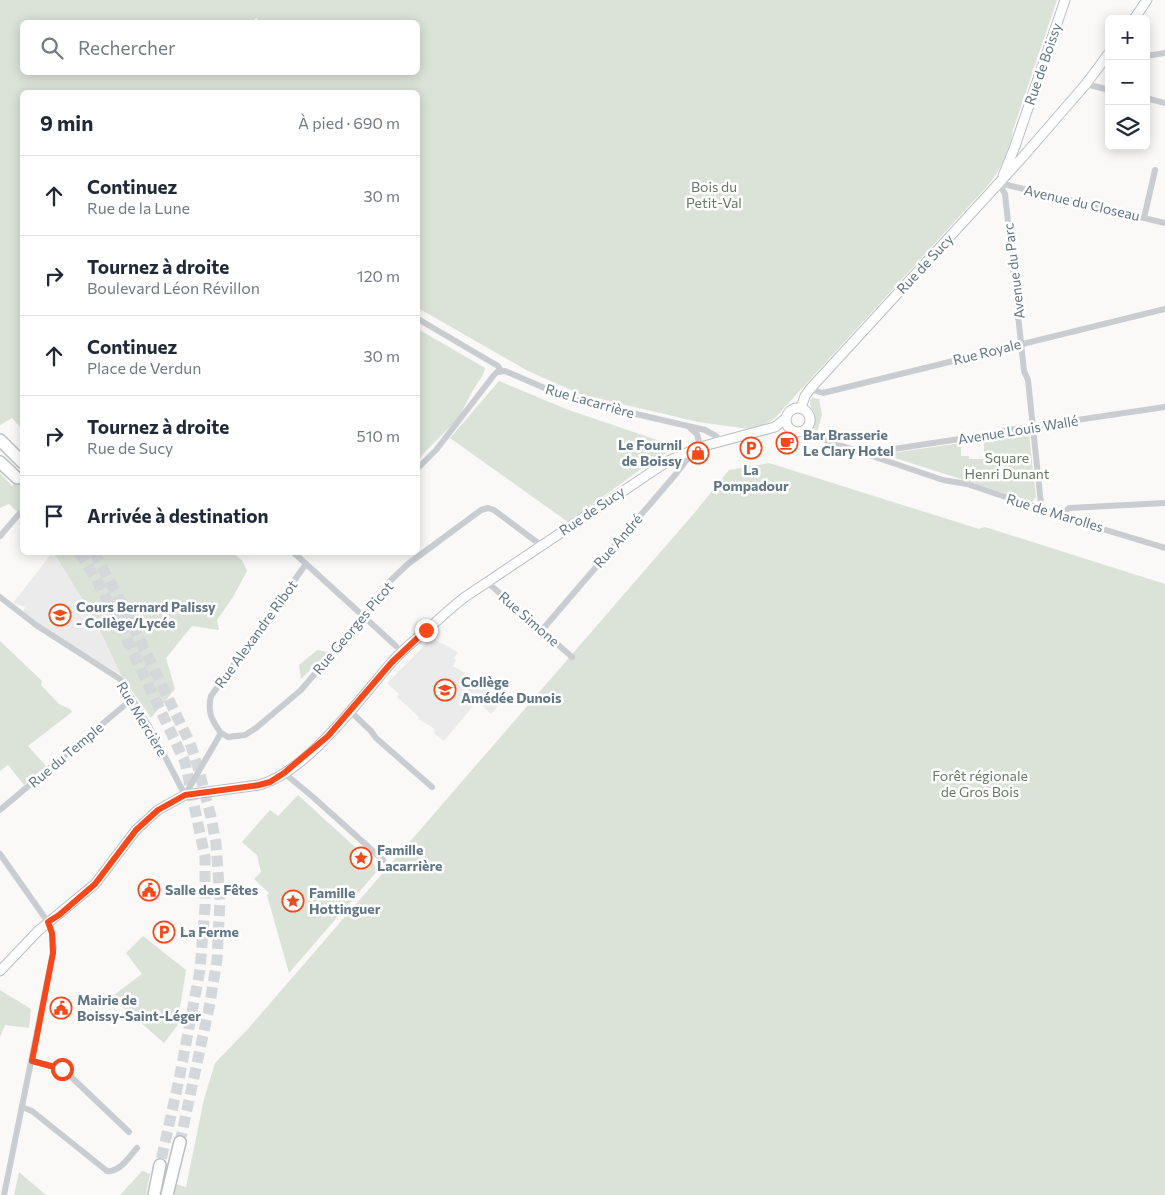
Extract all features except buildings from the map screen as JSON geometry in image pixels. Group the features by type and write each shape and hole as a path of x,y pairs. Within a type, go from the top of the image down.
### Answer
{"highway":[{"path":"0,440 20,460"},
{"path":"0,462 17,478"},
{"path":"167,1195 180,1142"},
{"path":"154,1195 160,1165"}],"main road":[{"name":"Rue de Boissy","path":"1000,183 1065,0"},
{"path":"1137,15 1147,0"},
{"name":"Rue de Sucy","path":"801,408 805,396 810,389 1000,183 1105,62"},
{"path":"1021,128 1025,143 1021,159"},
{"path":"1014,148 1037,140"},
{"path":"797,407 801,408 808,412 810,424 805,430 797,432 787,423 790,410 797,407"},
{"name":"Rue de Sucy","path":"0,971 48,922 95,884 140,826 158,810 185,795 270,782 284,773 328,736 386,669 404,655 426,630 451,608 487,582 647,474 689,450 787,423"}],"street":[{"path":"1150,55 1165,53"},
{"path":"1086,84 1105,89"},
{"path":"1150,99 1165,103"},
{"path":"1144,218 1155,170"},
{"name":"Avenue du Closeau","path":"1000,183 1165,222"},
{"name":"Avenue du Parc","path":"1000,183 1005,194 1024,371 1028,380 1040,509"},
{"name":"Rue Royale","path":"810,389 823,392 1165,309"},
{"path":"420,320 498,366 501,372 497,372 436,450 420,466"},
{"name":"Rue Lacarrière","path":"501,372 510,372 548,390 576,400 705,430 721,441"},
{"name":"Avenue Louis Wallé","path":"873,456 887,450 1165,407"},
{"path":"690,428 696,434 700,447"},
{"name":"Rue de Marolles","path":"805,430 813,436 934,477 967,484 1165,548"},
{"name":"Rue André","path":"542,630 676,474 689,457 689,450"},
{"path":"1062,516 1070,508 1165,503"},
{"name":"Rue Georges Picot","path":"221,733 237,737 245,735 301,690 364,616 389,582 408,564 480,510 488,508 494,510 542,546"},
{"path":"0,536 20,513"},
{"path":"296,555 396,646"},
{"name":"Rue Alexandre Ribot","path":"221,733 212,721 209,705 211,696 306,564"},
{"name":"Rue Simone","path":"487,582 572,656"},
{"name":"Rue Mercière","path":"0,597 36,625 120,679 149,726 185,795"},
{"name":"Rue du Temple","path":"0,810 132,699"},
{"path":"350,711 376,738 432,787"},
{"path":"185,795 221,733"},
{"path":"284,773 383,860"},
{"path":"0,854 48,922 54,948 4,1195"},
{"path":"32,1061 56,1067 66,1072 129,1132"},
{"path":"22,1107 32,1111 107,1171 117,1170 137,1148"}],"shaded area":[{"name":"Cours Bernard Palissy - Collège/Lycée","path":"50,555 55,555 94,618 121,675 43,627 23,612 25,607 13,603"},
{"name":"Collège Amédée Dunois","path":"432,638 458,652 454,658 456,660 453,666 499,693 497,707 491,714 477,701 444,741 434,733 435,729 418,719 419,717 397,697 399,694 387,683"}],"green space":[{"name":"Bois du Petit-Val","path":"0,0 1057,0 1013,130 1008,152 994,178 774,419 761,426 749,429 698,422 580,394 528,371 420,309 420,90 20,90 20,427 12,418 0,425"},
{"path":"420,330 485,368 483,375 458,419 420,457"},
{"path":"499,381 566,409 663,442 672,450 652,461 568,522 450,438"},
{"path":"813,398 819,399 822,415 817,432 810,405 810,400"},
{"name":"Square Henri Dunant","path":"1029,434 1036,497 1032,502 892,457 892,453 961,443 961,456 969,456 969,459 984,459 984,439"},
{"name":"Forêt régionale de Gros Bois","path":"769,463 979,529 985,527 1165,584 1165,1195 174,1195 176,1184 186,1187 204,1099 215,1063 247,1030 696,511 729,470"},
{"path":"0,473 12,486 20,478 20,514 9,504 0,508"},
{"path":"55,555 236,555 242,560 247,571 233,597 217,620 219,630 192,626 166,658 175,689 151,718 121,675 94,618"},
{"path":"0,641 42,681 41,685 59,704 70,709 72,712 28,746 47,767 24,785 8,765 0,771"},
{"path":"317,650 329,652 301,679 299,665"},
{"path":"298,795 379,869 289,973 267,895 269,893 254,879 261,872 257,855 242,842 270,810 278,816"},
{"path":"143,936 186,970 177,1026 164,1043 111,997 142,974 126,953"},
{"path":"0,990 31,1009 29,1028 5,1025 0,1037"},
{"path":"142,1171 150,1174 146,1195 120,1195"},
{"path":"19,1172 46,1195 14,1195"}],"tunnel":[{"path":"81,555 116,617 185,762 205,857 205,907 200,970 179,1080 160,1165"},
{"path":"96,555 125,610 190,743 198,767 216,843 220,901 217,960 210,1003 180,1142"}],"place":[{"name":"Bar Brasserie Le Clary Hotel","path":"787,443"},
{"name":"La Pompadour","path":"751,448"},
{"name":"Le Fournil de Boissy","path":"698,453"},
{"name":"Cours Bernard Palissy - Collège/Lycée","path":"60,615"},
{"name":"Collège Amédée Dunois","path":"445,690"},
{"name":"Famille Lacarrière","path":"361,858"},
{"name":"Salle des Fêtes","path":"149,890"},
{"name":"Famille Hottinguer","path":"293,901"},
{"name":"La Ferme","path":"164,932"},
{"name":"Mairie de Boissy-Saint-Léger","path":"61,1008"}],"route":[{"path":"62,1069 32,1061 54,948 48,922 95,884 136,830 158,810 185,795 270,782 304,758 328,736 392,662 426,630"}]}
